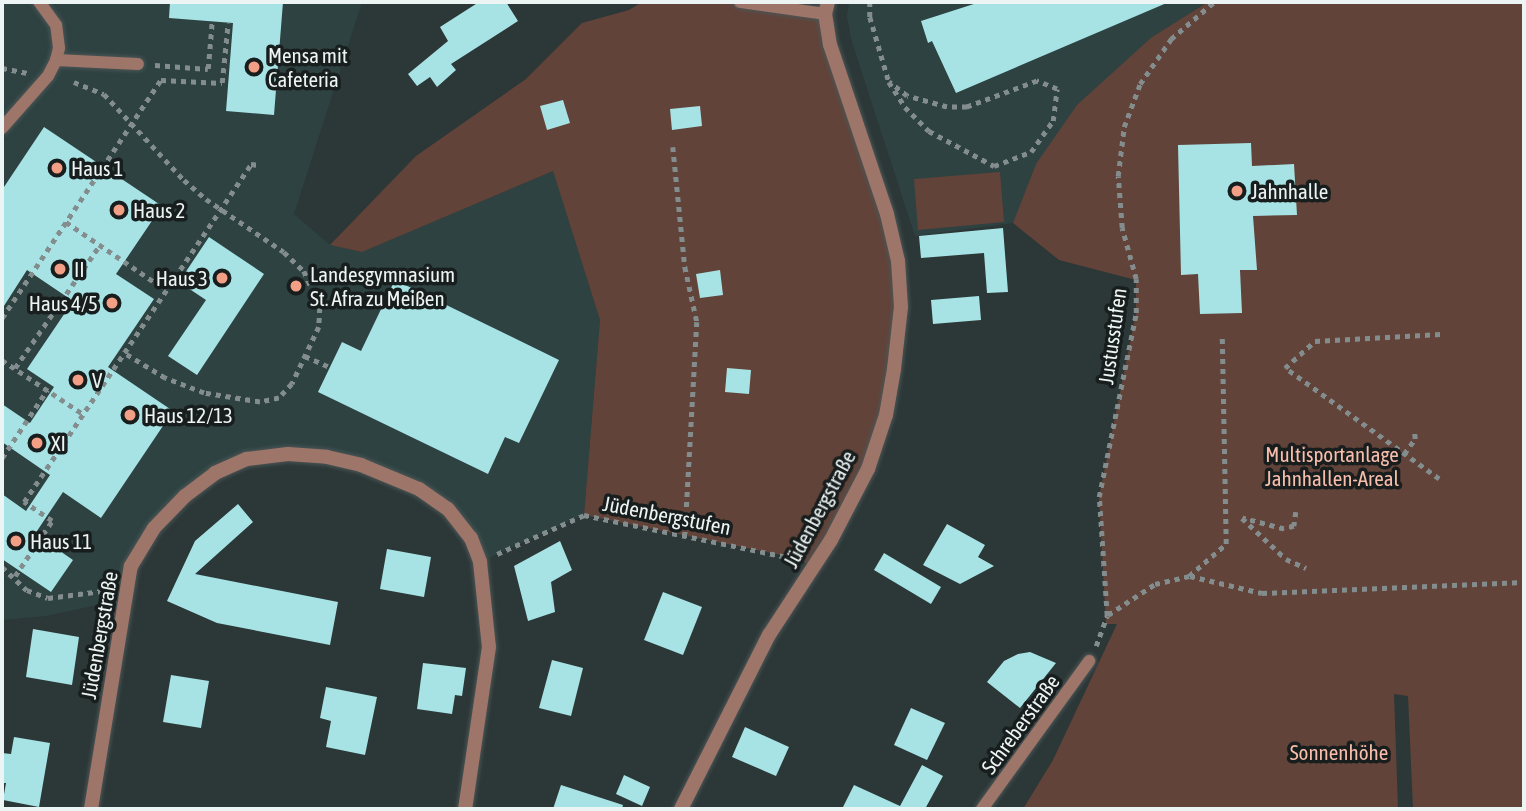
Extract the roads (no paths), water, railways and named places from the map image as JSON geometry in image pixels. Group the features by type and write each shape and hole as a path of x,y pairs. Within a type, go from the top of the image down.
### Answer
{"street":[{"name":"Jüdenbergstraße","path":"681,809 769,635 813,567 868,469 886,415 896,361 901,307 898,261 887,214 830,45 826,8"},
{"name":"Jüdenbergstraße","path":"91,809 131,566 154,528 185,496 215,473 247,459 288,454 327,457 361,465 419,489 448,509 471,538 480,562 489,647 465,809"}],"lane":[{"path":"2,128 47,76 56,60 59,48 56,25 38,2"},
{"path":"740,2 826,8"},
{"path":"56,60 138,64"},
{"name":"Schreberstraße","path":"982,809 1089,661"}],"place":[{"name":"Mensa mit Cafeteria","path":"254,67"},
{"name":"Haus 1","path":"57,168"},
{"name":"Jahnhalle","path":"1237,191"},
{"name":"Haus 2","path":"119,210"},
{"name":"II","path":"60,269"},
{"name":"Haus 3","path":"222,278"},
{"name":"Landesgymnasium St. Afra zu Meißen","path":"296,286"},
{"name":"Haus 4/5","path":"112,303"},
{"name":"V","path":"78,380"},
{"name":"Haus 12/13","path":"130,415"},
{"name":"XI","path":"37,443"},
{"name":"Haus 11","path":"16,541"}],"park label":[{"name":"Multisportanlage Jahnhallen-Areal","path":"1332,466"},
{"name":"Sonnenhöhe","path":"1339,752"}]}
